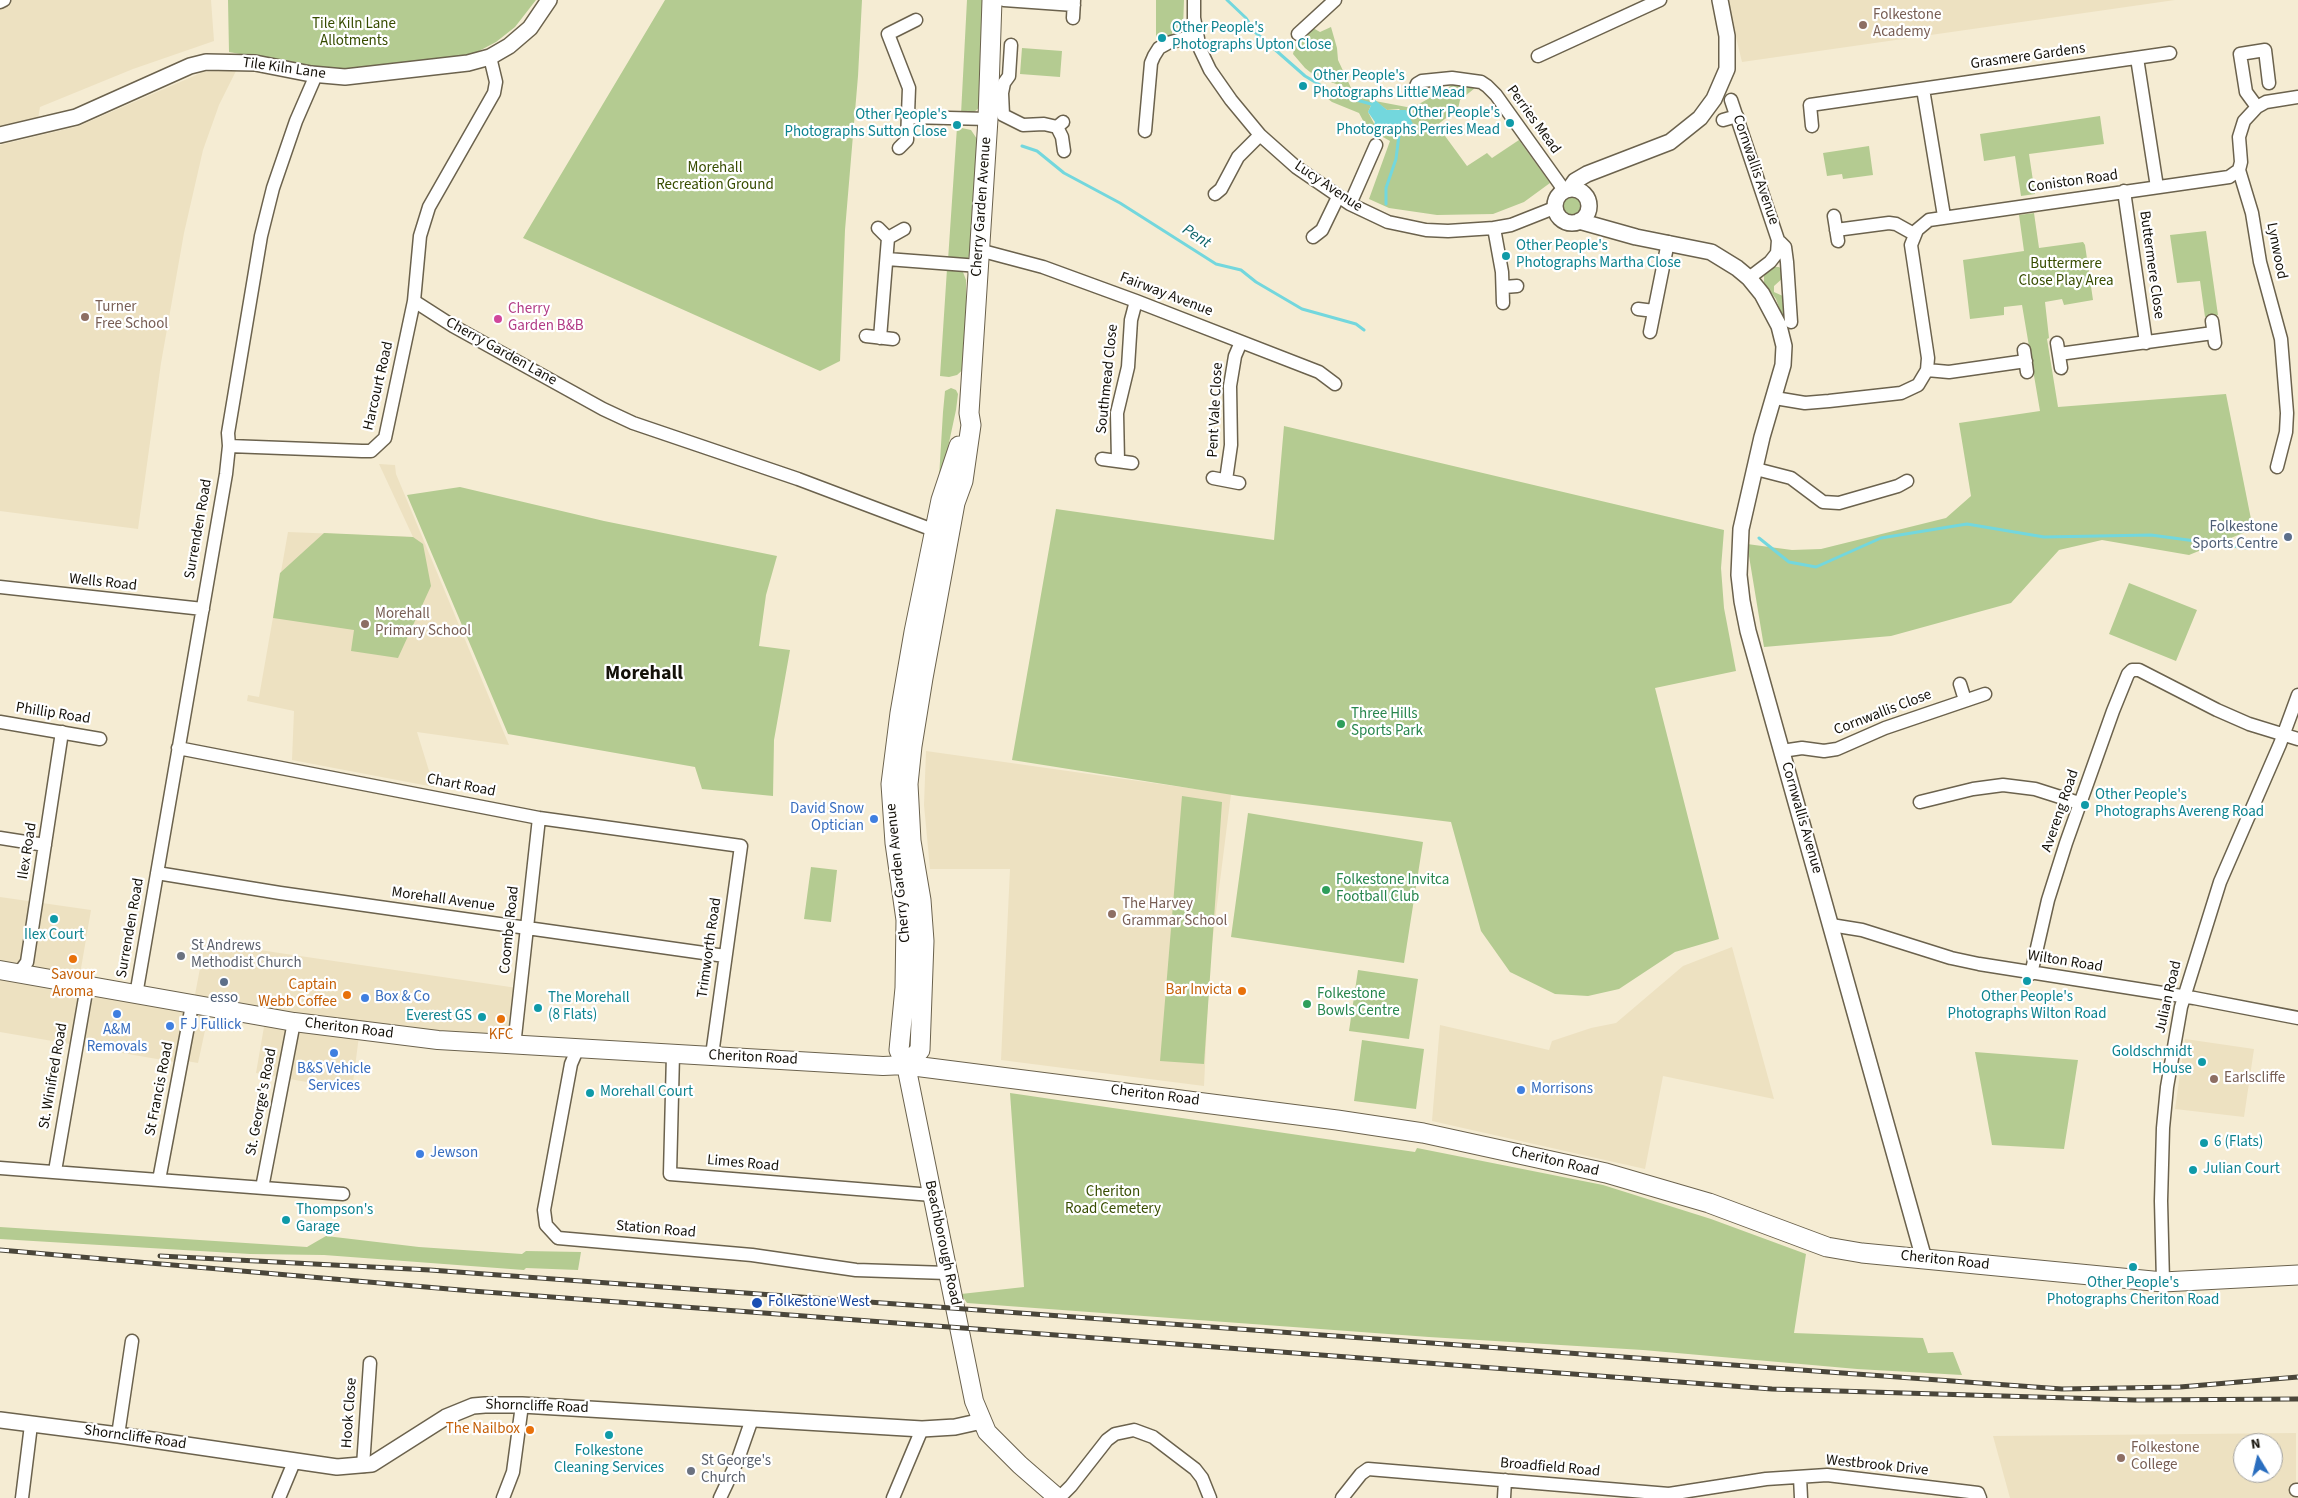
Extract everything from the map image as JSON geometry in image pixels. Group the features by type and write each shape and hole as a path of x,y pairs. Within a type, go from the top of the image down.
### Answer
{"main road":[{"name":"Cherry Garden Avenue","path":"969,413 940,507 942,533 931,553 904,684 891,784 895,843 906,920 906,971 899,1050 906,1065 920,1050 924,941 922,905 911,841 908,784 942,533 968,454 988,119 992,0"},
{"name":"Cheriton Road","path":"0,970 192,1005 357,1031 577,1050 712,1055 883,1066 906,1065 1337,1120 1423,1133 1576,1165 1652,1186 1715,1205 1827,1247 1924,1259 2164,1282 2298,1275"},
{"name":"Beachborough Road","path":"906,1065 974,1401 982,1421"},
{"path":"982,1421 987,1432 1020,1465 1059,1498"}],"street":[{"path":"0,2 4,0"},
{"path":"414,301 420,236 429,207 494,93 496,82 490,57 524,34 549,0"},
{"path":"1004,0 1074,3 1073,18"},
{"name":"Lucy Avenue","path":"1194,0 1196,35 1201,52 1219,84 1260,135 1296,167 1350,204 1384,220 1412,227 1448,230 1494,228 1510,225 1554,208"},
{"path":"1298,34 1320,22 1335,0"},
{"path":"1538,56 1660,0"},
{"path":"1592,173 1588,213 1579,221 1563,221 1554,208 1556,197 1575,181 1592,173 1670,142 1689,128 1707,109 1725,77 1728,59 1727,36 1720,0"},
{"path":"899,148 907,140 909,88 885,30 916,20"},
{"path":"1145,131 1153,109 1151,63 1158,48 1196,35"},
{"path":"1011,45 1009,76 1004,83 1002,93 1003,115 1010,120 1023,124 1060,125 1064,151"},
{"path":"2270,83 2265,50 2240,54 2246,92 2257,107 2266,102 2298,97"},
{"name":"Grasmere Gardens","path":"1812,126 1810,106 2170,53"},
{"name":"Tile Kiln Lane","path":"0,135 76,117 190,66 206,62 255,63 316,75 345,77 458,65 490,57"},
{"path":"990,58 1010,60"},
{"path":"2137,58 2157,187"},
{"name":"Surrenden Road","path":"136,995 203,610 229,446 228,433 261,236 273,188 296,121 316,75"},
{"name":"Perries Mead","path":"1414,91 1422,81 1452,78 1482,82 1496,95 1567,189"},
{"path":"1923,89 1944,216"},
{"name":"Cornwallis Avenue","path":"1731,100 1778,240 1777,253 1770,262 1749,278"},
{"name":"Lynwood","path":"2257,107 2248,115 2241,128 2239,170 2252,213 2260,262 2281,339 2287,413 2286,432 2277,467"},
{"path":"1723,120 1737,116"},
{"path":"909,117 988,119"},
{"path":"1215,194 1221,189 1238,157 1260,135"},
{"path":"1350,204 1376,145"},
{"name":"Coniston Road","path":"1914,234 1924,223 1944,216 2229,177 2239,170"},
{"path":"1567,189 1578,189 1588,201 1596,225"},
{"name":"Buttermere Close","path":"2124,191 2146,343"},
{"path":"1312,237 1322,230 1338,197"},
{"path":"1775,398 1805,403 1901,393 1912,390 1918,385 1927,370 1928,358 1911,245 1914,234 1896,224 1889,223 1837,235 1834,216"},
{"name":"Cornwallis Avenue","path":"1579,221 1636,237 1711,252 1749,278 1762,294 1779,326 1784,354 1781,374 1762,437 1741,529 1739,575 1748,631 1924,1259"},
{"path":"878,228 888,238 880,338"},
{"path":"1494,228 1504,287 1503,303"},
{"path":"888,238 904,229"},
{"name":"Cornwallis Avenue","path":"1778,240 1785,246 1784,288 1791,322"},
{"path":"1650,332 1659,297 1668,242"},
{"name":"Fairway Avenue","path":"887,259 979,258 1043,268 1136,301 1319,372 1335,384"},
{"path":"1504,287 1517,286"},
{"name":"Harcourt Road","path":"229,446 362,451 371,451 378,446 385,438 414,301"},
{"name":"Cherry Garden Lane","path":"414,301 453,326 603,409 633,423 798,478 942,533"},
{"name":"Southmead Close","path":"1118,461 1117,413 1128,367 1131,320 1136,301"},
{"path":"1638,309 1654,311"},
{"name":"Buttermere Close","path":"2061,368 2058,349 2146,343 2213,332"},
{"path":"866,336 893,339"},
{"name":"Pent Vale Close","path":"1239,483 1219,479 1231,445 1230,386 1235,356 1241,342"},
{"path":"1927,370 1949,372 2026,361"},
{"path":"1102,459 1132,463"},
{"path":"1756,469 1791,478 1823,502 1839,503 1898,486 1907,481"},
{"path":"931,553 922,534 913,523 940,507"},
{"name":"Wells Road","path":"0,587 203,610"},
{"name":"Avereng Road","path":"2031,974 2048,900 2080,803 2128,674 2132,670 2140,670 2216,710 2283,735"},
{"path":"1960,684 1965,700"},
{"name":"Cornwallis Close","path":"1782,751 1802,748 1824,751 1837,749 1885,728 1986,694"},
{"name":"Julian Road","path":"2164,1282 2161,1201 2163,1128 2167,1087 2184,997 2220,882 2283,735 2298,695"},
{"name":"Phillip Road","path":"0,722 100,739"},
{"name":"Ilex Road","path":"19,974 27,962 62,732"},
{"path":"2283,735 2298,739"},
{"name":"Chart Road","path":"178,748 539,818 741,846"},
{"path":"1920,802 1972,789 2003,785 2035,790 2080,803"},
{"name":"Coombe Road","path":"514,1046 539,818"},
{"path":"0,838 45,846"},
{"name":"Trimworth Road","path":"712,1055 741,846"},
{"name":"Morehall Avenue","path":"156,873 725,956"},
{"name":"Wilton Road","path":"1830,925 1862,930 1951,958 2031,974 2184,997 2298,1018"},
{"name":"St. Winifred Road","path":"55,1171 87,986"},
{"name":"St Francis Road","path":"159,1180 192,1005"},
{"name":"St. George's Road","path":"262,1188 294,1022"},
{"name":"Station Road","path":"577,1050 571,1064 544,1210 546,1225 558,1238 752,1255 856,1270 947,1273"},
{"name":"Limes Road","path":"673,1054 664,1174 932,1195"},
{"path":"0,1168 344,1194"},
{"path":"118,1435 132,1341"},
{"name":"Hook Close","path":"363,1466 370,1363"},
{"name":"Shorncliffe Road","path":"0,1420 338,1467 363,1466 384,1458 433,1424 459,1412 485,1405 522,1405 922,1429 955,1428 982,1421"},
{"path":"503,1498 513,1472 522,1405"},
{"path":"720,1498 737,1462 752,1419"},
{"path":"22,1498 31,1425"},
{"path":"893,1498 922,1429"},
{"path":"1059,1498 1071,1486 1107,1440 1115,1434 1134,1430 1153,1438 1195,1469 1206,1485 1210,1498"},
{"path":"279,1498 294,1462"},
{"name":"Broadfield Road","path":"1342,1498 1361,1474 1368,1469 1669,1496 1766,1479"},
{"name":"Westbrook Drive","path":"1766,1479 1827,1475 1901,1492 1978,1493 1980,1498"},
{"path":"1800,1477 1801,1498"},
{"path":"1504,1498 1505,1480"}],"shaded area":[{"path":"0,0 211,0 214,41 133,69 40,107 38,119 0,129"},
{"name":"Folkestone Academy","path":"1727,0 2175,0 1742,62"},
{"name":"Turner Free School","path":"237,69 219,105 203,150 184,233 161,363 138,529 0,511 0,145 79,126 203,72"},
{"name":"Morehall Primary School","path":"379,464 395,465 396,474 509,745 417,732 434,787 292,760 294,711 247,701 248,695 259,697 288,532 413,537"},
{"name":"The Harvey Grammar School","path":"926,751 1231,794 1210,960 1204,1086 1001,1060 1010,869 930,869 924,805"},
{"path":"0,897 91,910 79,980 194,1000 205,942 517,988 511,1042 360,1028 352,1090 256,1073 265,1021 209,1012 198,1063 186,1061 186,1064 0,1032"},
{"path":"1732,947 1774,1099 1663,1076 1645,1169 1432,1121 1440,1025 1549,1050 1552,1041 1591,1028 1616,1023 1683,966"},
{"name":"Earlscliffe","path":"2185,1039 2254,1049 2244,1117 2175,1109"},
{"name":"Folkestone College","path":"2283,1433 2296,1433 2296,1498 2010,1498 1993,1436 2233,1434 2233,1483 2283,1483"}],"green space":[{"name":"Tile Kiln Lane Allotments","path":"228,0 536,0 515,27 496,42 477,52 463,56 344,69 311,67 229,52"},
{"name":"Morehall Recreation Ground","path":"665,0 862,0 858,76 845,230 840,361 820,371 523,238"},
{"path":"967,0 982,0 982,105 973,113 961,114"},
{"path":"1156,0 1184,0 1183,29 1172,32 1172,35 1156,38"},
{"path":"1331,27 1337,48 1338,60 1352,90 1315,76 1293,54 1297,38 1313,28 1320,32"},
{"path":"1022,48 1062,51 1060,77 1020,74"},
{"path":"1318,83 1338,92 1374,99 1368,112 1379,133 1388,133 1395,136 1414,126 1399,109 1387,110 1375,101 1412,108 1454,84 1475,88 1460,100 1458,109 1437,125 1467,166 1487,153 1492,158 1519,140 1550,183 1524,202 1493,214 1437,215 1389,208 1369,199 1390,141 1367,128 1359,113 1332,102 1315,89"},
{"path":"2100,116 2104,144 2029,154 2035,194 2021,196 2015,156 1984,161 1980,134"},
{"path":"957,127 971,130 977,139 973,251 967,259 948,260"},
{"path":"1869,146 1873,175 1843,179 1842,174 1827,176 1823,153"},
{"path":"1568,195 1576,195 1583,202 1583,210 1576,217 1568,217 1561,210 1561,202"},
{"name":"Folkestone Sports Centre","path":"2034,213 2039,248 2083,242 2093,300 2064,305 2062,299 2045,302 2049,338 2047,339 2058,407 2226,394 2253,529 2189,555 2102,540 2059,550 2011,603 1891,636 1764,647 1747,544 1792,550 1821,549 1946,518 1971,496 1959,423 2040,411 2022,305 2004,307 2004,315 1970,319 1963,260 2024,251 2019,215"},
{"path":"2206,231 2218,315 2205,317 2200,281 2177,283 2170,235"},
{"path":"1771,267 1779,267 1783,271 1784,277 1774,286 1774,292 1785,297 1785,324 1776,299 1764,283 1764,276"},
{"path":"947,269 963,272 966,280 966,300 970,300 967,366 957,375 949,377 940,376"},
{"path":"951,388 956,390 958,394 938,494 945,391"},
{"name":"Three Hills Sports Park","path":"1284,426 1724,530 1721,568 1724,608 1736,671 1655,688 1719,939 1675,952 1619,989 1588,996 1555,994 1510,972 1481,931 1451,822 1239,796 1012,760 1056,509 1274,540"},
{"path":"460,487 604,521 777,556 766,595 759,646 790,650 774,740 773,796 702,789 695,767 508,734 407,495"},
{"path":"324,533 413,537 423,544 431,586 398,658 351,651 354,630 273,618 280,573"},
{"path":"2129,583 2197,610 2176,661 2109,634"},
{"path":"1182,796 1222,802 1204,1064 1160,1061"},
{"name":"Folkestone Invitca Football Club","path":"1248,813 1423,842 1404,963 1231,937"},
{"path":"811,867 837,870 831,922 804,919"},
{"path":"1358,970 1418,979 1409,1039 1349,1031"},
{"path":"1362,1040 1424,1049 1416,1109 1354,1101"},
{"path":"1975,1052 2078,1060 2064,1149 1992,1145"},
{"name":"Cheriton Road Cemetery","path":"1010,1093 1415,1152 1417,1148 1603,1185 1711,1219 1806,1254 1794,1333 1923,1338 1928,1353 1953,1352 1962,1375 1857,1369 1643,1350 1429,1337 967,1303 961,1294 1024,1287"},
{"path":"0,1227 307,1247 326,1236 419,1247 522,1254 526,1251 581,1252 578,1270 526,1268 524,1270 324,1255 250,1254 0,1239"}],"water":[{"path":"1374,99 1387,110 1406,110 1414,126 1395,136 1388,133 1379,133 1373,127 1375,122 1368,112"}],"waterway":[{"path":"1227,0 1246,18 1255,32 1305,76 1335,94 1371,104"},
{"path":"1386,204 1386,188 1396,159 1399,135"},
{"name":"Pent","path":"1022,146 1037,151 1064,173 1120,203 1216,264 1241,270 1256,282 1302,309 1356,324 1364,330"},
{"path":"1759,538 1789,562 1816,567 1881,538 1967,524 2044,537 2151,535 2247,548"}],"railway":[{"path":"0,1250 472,1291 1772,1389 2135,1400 2298,1399"},
{"path":"160,1256 430,1270 2062,1389 2180,1387 2298,1377"}],"place":[{"name":"Folkestone Academy","path":"1863,25"},
{"name":"Other People's Photographs Upton Close","path":"1162,38"},
{"name":"Other People's Photographs Little Mead","path":"1303,86"},
{"name":"Other People's Photographs Perries Mead","path":"1510,123"},
{"name":"Other People's Photographs Sutton Close","path":"957,125"},
{"name":"Other People's Photographs Martha Close","path":"1506,256"},
{"name":"Turner Free School","path":"85,317"},
{"name":"Cherry Garden B&B","path":"498,319"},
{"name":"Folkestone Sports Centre","path":"2288,537"},
{"name":"Morehall Primary School","path":"365,624"},
{"name":"Three Hills Sports Park","path":"1341,724"},
{"name":"Other People's Photographs Avereng Road","path":"2085,805"},
{"name":"David Snow Optician","path":"874,819"},
{"name":"Folkestone Invitca Football Club","path":"1326,890"},
{"name":"The Harvey Grammar School","path":"1112,914"},
{"name":"Ilex Court","path":"54,919"},
{"name":"St Andrews Methodist Church","path":"181,956"},
{"name":"Savour Aroma","path":"73,959"},
{"name":"Other People's Photographs Wilton Road","path":"2027,981"},
{"name":"esso","path":"224,982"},
{"name":"Bar Invicta","path":"1242,991"},
{"name":"Captain Webb Coffee","path":"347,995"},
{"name":"Box & Co","path":"365,998"},
{"name":"Folkestone Bowls Centre","path":"1307,1004"},
{"name":"The Morehall (8 Flats)","path":"538,1008"},
{"name":"A&M Removals","path":"117,1014"},
{"name":"Everest GS","path":"482,1017"},
{"name":"KFC","path":"501,1019"},
{"name":"F J Fullick","path":"170,1026"},
{"name":"B&S Vehicle Services","path":"334,1053"},
{"name":"Goldschmidt House","path":"2202,1062"},
{"name":"Earlscliffe","path":"2214,1079"},
{"name":"Morrisons","path":"1521,1090"},
{"name":"Morehall Court","path":"590,1093"},
{"name":"6 (Flats)","path":"2204,1143"},
{"name":"Jewson","path":"420,1154"},
{"name":"Julian Court","path":"2193,1170"},
{"name":"Thompson's Garage","path":"286,1220"},
{"name":"Other People's Photographs Cheriton Road","path":"2133,1267"},
{"name":"Folkestone West","path":"757,1303"},
{"name":"The Nailbox","path":"530,1430"},
{"name":"Folkestone Cleaning Services","path":"609,1435"},
{"name":"Folkestone College","path":"2121,1458"},
{"name":"St George's Church","path":"691,1471"}],"district":[{"name":"Morehall","path":"644,675"}],"park label":[{"name":"Buttermere Close Play Area","path":"2066,274"}]}
